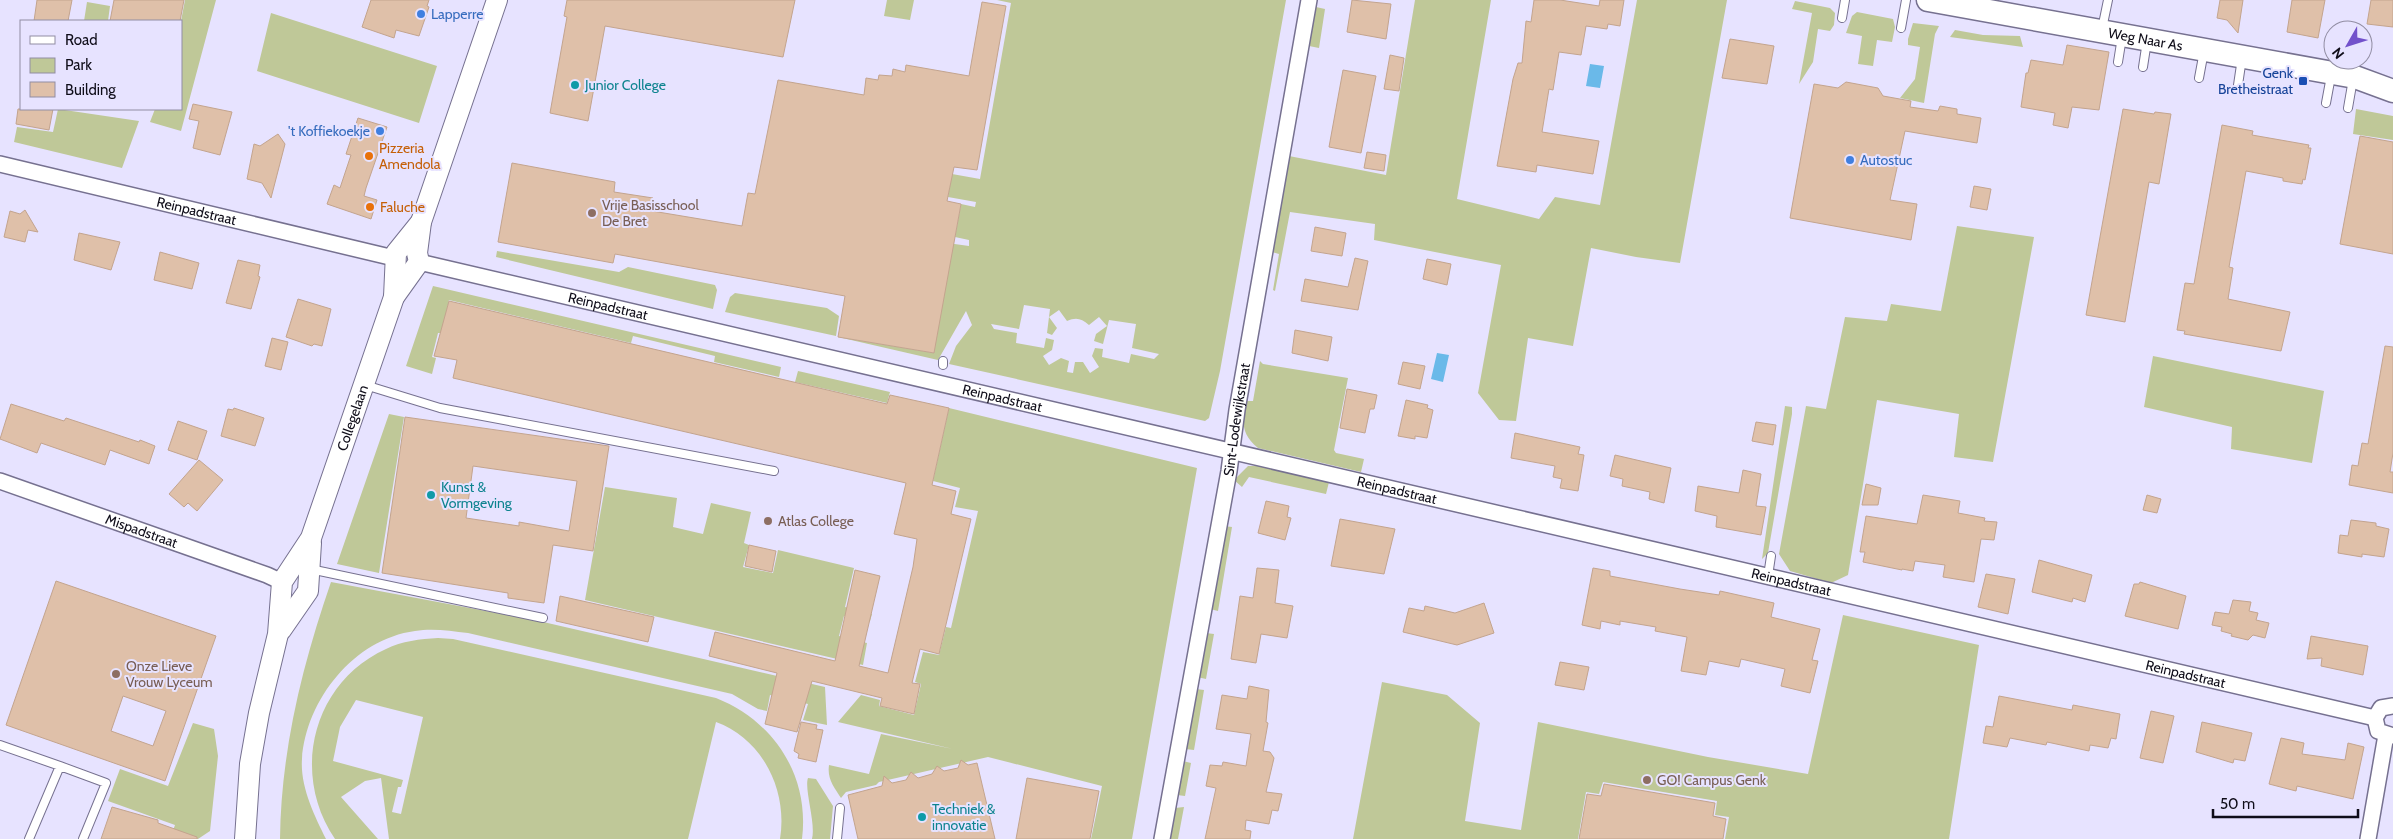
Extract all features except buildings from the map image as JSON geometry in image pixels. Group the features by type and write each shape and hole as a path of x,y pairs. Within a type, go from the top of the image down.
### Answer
{"main road":[{"name":"Weg Naar As","path":"1928,0 1951,2 2349,76 2393,80"},
{"name":"Weg Naar As","path":"2349,76 2393,91"}],"street":[{"name":"Collegelaan","path":"245,839 248,784 254,739 278,634 394,297 402,259 421,222 497,0"},
{"name":"Sint-Lodewijkstraat","path":"1162,839 1232,452 1309,0"},
{"name":"Reinpadstraat","path":"0,164 2375,718"},
{"name":"Mispadstraat","path":"0,482 295,583"},
{"path":"2368,839 2390,736 2378,731 2375,718 2381,708 2393,704"}],"lane":[{"path":"1842,18 1845,0"},
{"path":"1901,28 1906,0"},
{"path":"2108,0 2118,62"},
{"path":"2143,67 2148,39"},
{"path":"2199,78 2204,49"},
{"path":"2238,86 2242,56"},
{"path":"2326,103 2349,76"},
{"path":"2348,108 2349,76"},
{"path":"365,384 440,408 774,471"},
{"path":"1768,576 1771,556"},
{"path":"295,583 544,618"},
{"path":"0,745 106,782 83,839"},
{"path":"29,839 60,766"},
{"path":"837,839 840,808"}],"green space":[{"path":"185,0 216,0 181,131 150,122 155,110 182,110 181,20"},
{"path":"887,0 914,0 910,20 884,16"},
{"path":"997,0 1286,0 1220,371 1209,418 1205,421 949,364 956,346 972,325 966,311 938,360 838,337 934,353 940,242 969,246 969,240 955,237 961,204 975,207 976,202 948,197 952,174 980,179 1011,3","holes":["1024,305 1050,309 1049,317 1059,310 1067,321 1078,319 1089,325 1099,317 1107,326 1096,334 1094,341 1103,344 1109,320 1136,324 1132,348 1159,354 1154,359 1131,354 1129,363 1102,357 1103,349 1095,348 1092,356 1099,367 1090,373 1083,362 1075,362 1073,373 1067,372 1069,361 1061,358 1049,365 1043,356 1052,350 1054,340 1046,338 1044,348 1016,343 1017,333 994,329 991,324 1019,329"]},
{"path":"1415,0 1491,0 1457,199 1539,219 1555,197 1600,205 1637,0 1727,0 1680,263 1591,248 1573,346 1528,338 1516,421 1499,420 1478,393 1501,265 1374,240 1375,224 1290,212 1275,291 1273,290 1279,254 1272,252 1289,156 1386,175"},
{"path":"1795,1 1830,8 1835,13 1834,25 1830,31 1818,29 1813,62 1799,84 1812,13 1792,9"},
{"path":"87,2 110,6 108,20 84,20"},
{"path":"1316,7 1325,9 1319,48 1309,46"},
{"path":"1857,12 1893,19 1895,27 1892,42 1877,40 1873,66 1858,64 1862,36 1846,33 1852,16"},
{"path":"271,13 437,66 419,123 257,71"},
{"path":"1913,23 1939,26 1935,34 1924,103 1900,98 1915,79 1920,47 1908,45"},
{"path":"1955,30 1983,35 2020,36 2023,47 1950,37"},
{"path":"2356,109 2393,116 2393,140 2353,134"},
{"path":"58,110 139,121 122,168 14,142 17,127 53,132"},
{"path":"1957,226 2034,237 1993,462 1954,457 1959,414 1877,400 1848,575 1831,583 1790,571 1779,554 1806,406 1826,409 1845,317 1887,321 1891,304 1941,311"},
{"path":"497,251 619,272 628,267 715,285 717,290 713,309 496,257"},
{"path":"433,286 781,367 779,377 714,362 715,356 633,336 631,343 449,300 442,333 438,333 432,357 436,358 432,374 406,366"},
{"path":"735,293 827,308 839,316 836,336 725,312 730,297"},
{"path":"1049,317 1057,328 1052,335 1047,333"},
{"path":"2153,356 2324,391 2312,463 2231,449 2232,427 2144,407"},
{"path":"1260,361 1263,364 1348,378 1334,450 1336,453 1364,459 1361,472 1258,448 1252,443 1245,432 1243,421 1244,408 1245,401 1253,401"},
{"path":"798,371 890,392 887,403 795,382"},
{"path":"1785,406 1792,407 1792,414 1768,553 1762,559"},
{"path":"949,408 1197,468 1132,839 1091,839 1102,786 988,757 879,782 876,785 846,792 841,798 832,783 829,775 829,765 869,774 881,734 953,749 838,722 861,695 880,700 879,706 914,715 921,684 915,682 923,652 939,655 946,627 951,628 978,511 955,507 960,488 933,481"},
{"path":"389,414 404,417 379,573 337,564"},
{"path":"1248,466 1260,466 1329,482 1326,494 1249,477 1242,487 1234,480"},
{"path":"605,487 677,498 673,527 703,534 711,503 751,512 744,543 749,545 743,567 773,573 778,550 854,568 845,607 872,614 870,621 844,616 839,636 867,643 863,665 585,600"},
{"path":"1224,526 1232,527 1218,611 1210,609"},
{"path":"331,582 539,621 825,687 827,725 803,720 808,704 770,695 767,711 758,709 732,694 468,633 435,630 415,631 393,636 372,646 353,659 323,695 313,715 306,737 302,769 309,800 326,839 280,839 284,774 295,709 311,645"},
{"path":"1843,615 1979,645 1949,839 1725,839 1729,817 1715,815 1717,801 1603,782 1599,794 1586,792 1578,839 1353,839 1382,682 1447,695 1480,723 1465,821 1521,830 1538,722 1708,757 1808,774"},
{"path":"1206,633 1214,634 1206,679 1197,677"},
{"path":"438,638 453,639 716,698 737,708 771,736 784,754 794,773 800,794 803,816 802,839 780,839 780,803 776,785 769,769 747,741 733,730 716,722 688,839 389,839 381,778 365,781 341,797 378,839 335,839 321,813 314,786 312,759 316,732 326,706 341,683 361,664 392,646 411,641","holes":["356,700 423,717 401,814 392,812 398,787 401,787 403,780 333,761 340,727"]},
{"path":"1196,689 1204,690 1194,750 1185,749"},
{"path":"193,723 214,729 218,756 210,831 198,839 170,839 175,825 108,801 120,769 168,786"},
{"path":"1183,761 1191,763 1185,796 1177,795"},
{"path":"808,778 816,779 833,806 830,839 812,839 813,824 807,783"},
{"path":"1184,807 1178,839 1169,839 1175,808"}],"water":[{"path":"1590,64 1604,66 1600,88 1586,86"},
{"path":"1437,353 1449,355 1443,382 1431,379"}],"place":[{"name":"Lapperre","path":"421,14"},
{"name":"Genk Bretheistraat","path":"2303,81"},
{"name":"Junior College","path":"575,85"},
{"name":"'t Koffiekoekje","path":"380,131"},
{"name":"Pizzeria Amendola","path":"369,156"},
{"name":"Autostuc","path":"1850,160"},
{"name":"Faluche","path":"370,207"},
{"name":"Vrije Basisschool De Bret","path":"592,213"},
{"name":"Kunst & Vormgeving","path":"431,495"},
{"name":"Atlas College","path":"768,521"},
{"name":"Onze Lieve Vrouw Lyceum","path":"116,674"},
{"name":"GO! Campus Genk","path":"1647,780"},
{"name":"Techniek & innovatie","path":"922,817"}]}
